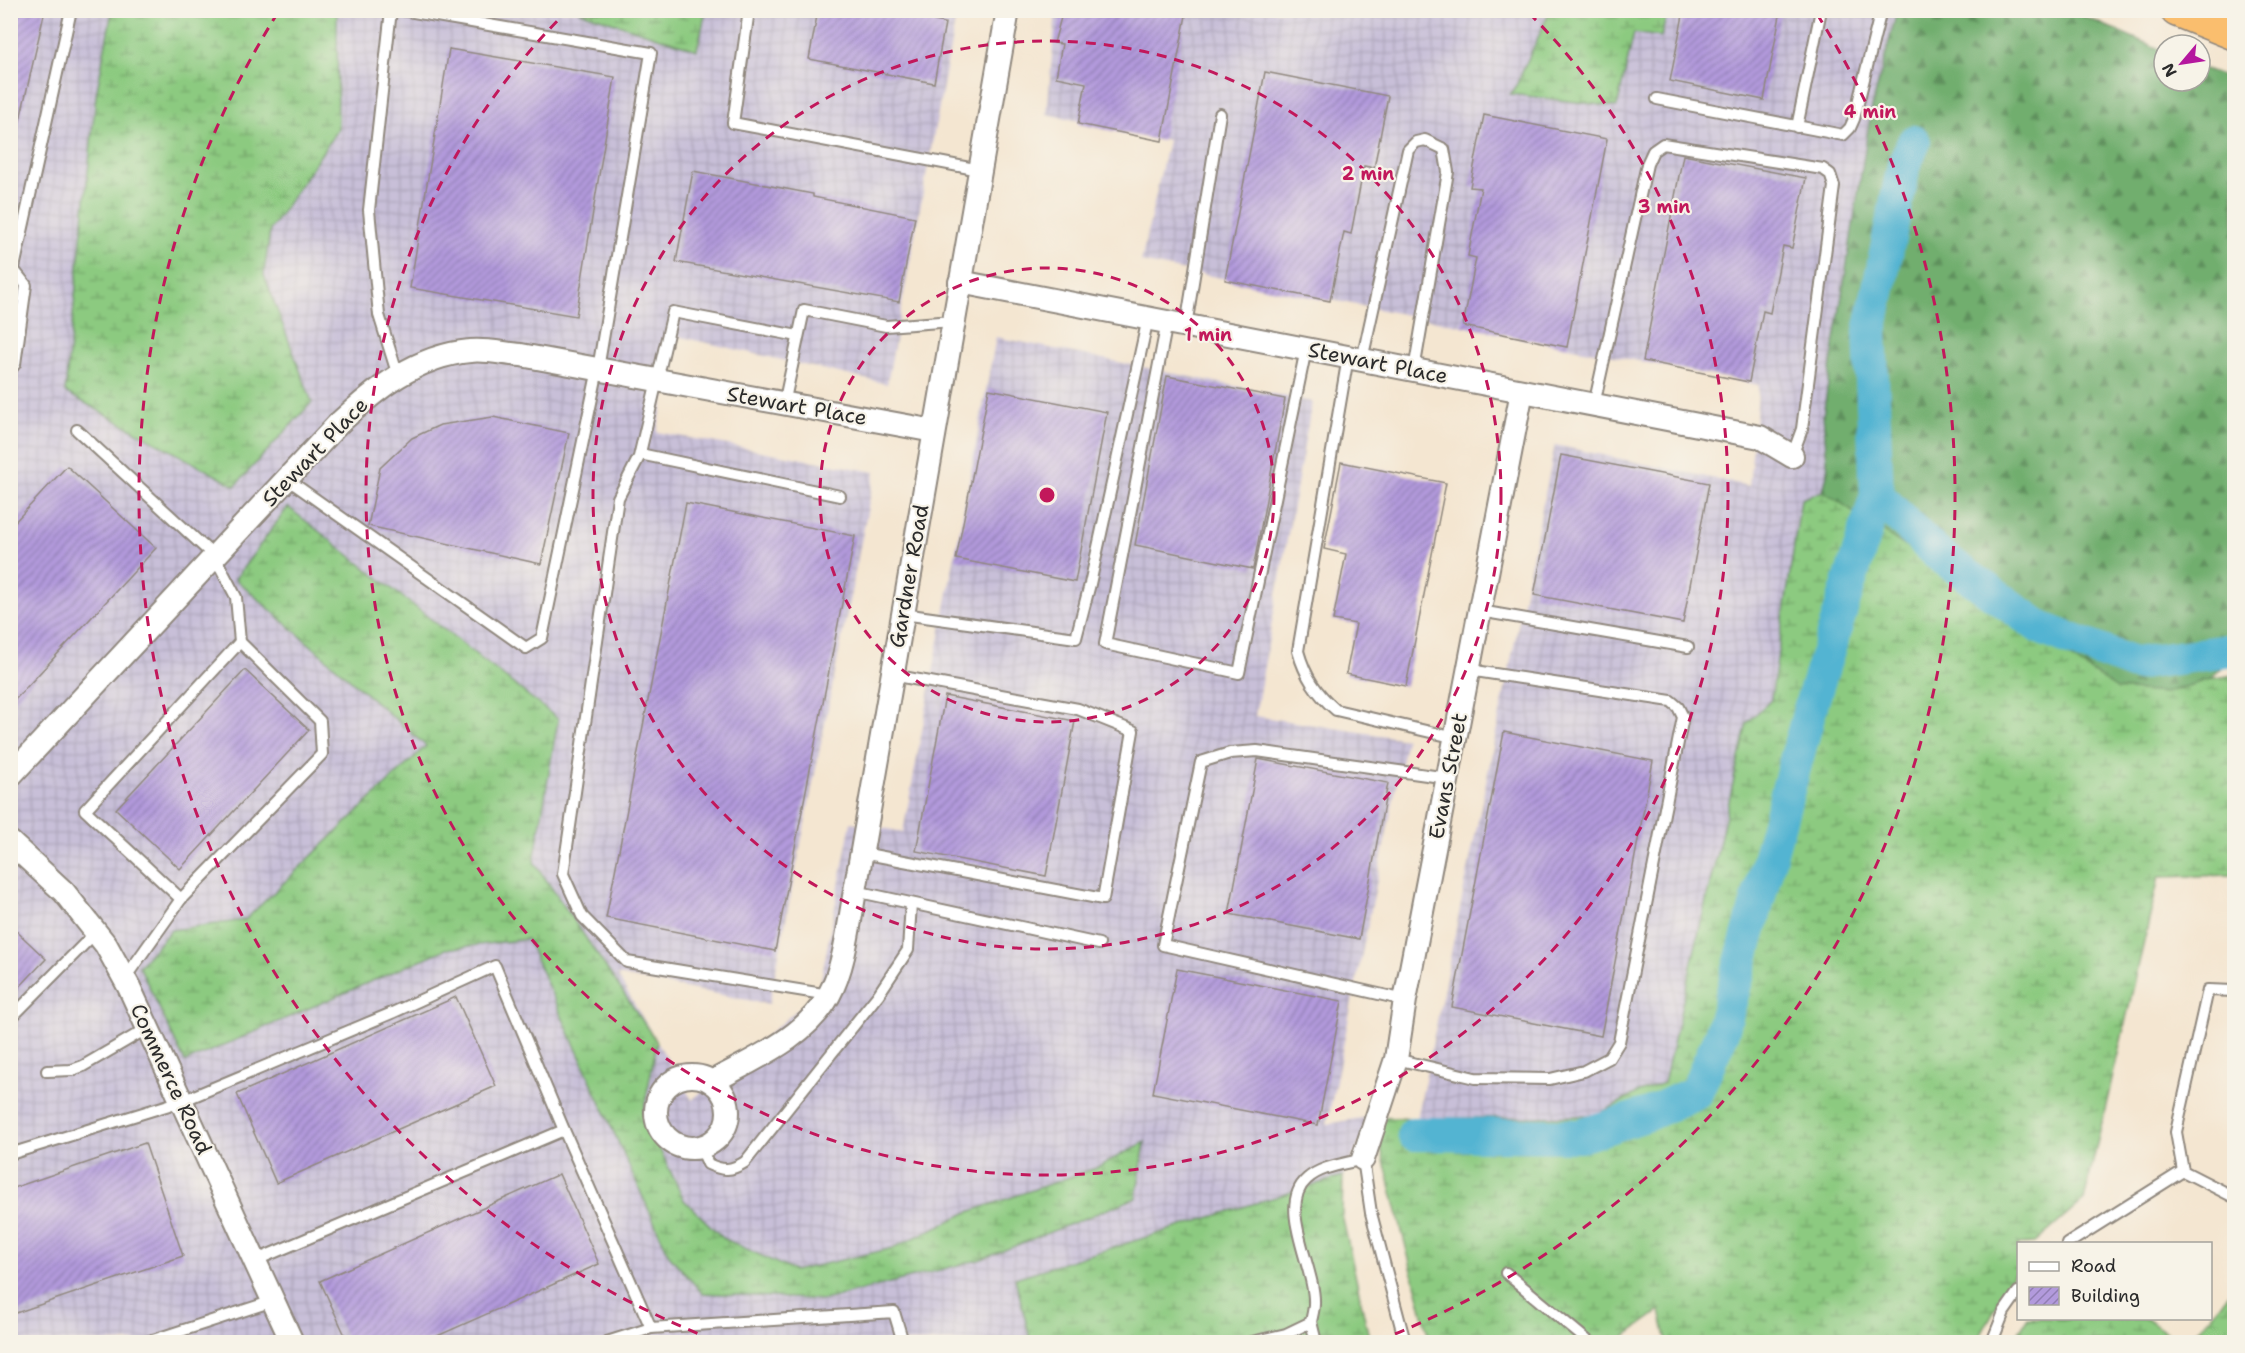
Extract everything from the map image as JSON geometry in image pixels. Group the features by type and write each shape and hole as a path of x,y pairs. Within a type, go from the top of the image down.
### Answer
{"highway":[{"path":"2177,10 2235,33"}],"street":[{"name":"Gardner Road","path":"712,1082 787,1041 812,1017 829,995 838,971 862,853 1008,10"},
{"name":"Stewart Place","path":"960,282 1760,437 1792,456"},
{"name":"Stewart Place","path":"10,776 338,424 374,391 431,360 471,351 521,355 934,431"},
{"name":"Evans Street","path":"1363,1159 1396,1059 1405,1000 1522,391"},
{"name":"Commerce Road","path":"10,842 64,892 106,945 148,1028 292,1342"},
{"path":"688,1076 701,1077 712,1082 720,1088 726,1098 728,1120 721,1134 713,1142 701,1148 680,1147 670,1141 660,1130 656,1119 659,1097 665,1087 675,1080 688,1076"}],"lane":[{"path":"10,370 15,364 26,285 12,266 71,10"},
{"path":"391,10 369,210 380,315 398,376"},
{"path":"287,479 526,648 542,638 598,369 651,53 402,10"},
{"path":"749,10 733,123 980,170"},
{"path":"1797,127 1821,10"},
{"path":"1657,99 1842,135 1850,128 1854,119 1881,10"},
{"path":"903,614 1076,638 1167,322 1220,114"},
{"path":"1414,370 1448,171 1444,149 1425,140 1416,142 1408,150 1375,301 1355,359 1298,651 1302,666 1321,697 1336,710 1456,738"},
{"path":"1594,405 1647,164 1653,151 1663,144 1822,169 1830,174 1834,186 1802,429 1792,456"},
{"path":"784,404 804,310 886,327 953,321"},
{"path":"798,336 673,312 640,454 618,498 563,874 582,916 627,962 829,995"},
{"path":"1167,322 1105,644 1239,673 1306,349"},
{"path":"77,430 215,556 236,597 240,642 320,721 322,754 181,899 124,978"},
{"path":"640,454 840,496"},
{"path":"1480,610 1688,647"},
{"path":"181,899 85,810 240,642"},
{"path":"1396,1059 1475,1078 1550,1079 1584,1071 1609,1058 1619,1042 1683,717 1678,707 1671,701 1469,670"},
{"path":"862,853 1103,899 1133,731 1078,710 892,675"},
{"path":"1405,1000 1163,945 1201,762 1230,753 1257,752 1448,778"},
{"path":"855,891 1099,944"},
{"path":"701,1148 708,1164 721,1170 734,1169 744,1162 878,995 908,950 912,904"},
{"path":"10,1019 96,932"},
{"path":"10,1154 182,1101 392,1013 495,966 651,1328"},
{"path":"2183,1171 2176,1132 2208,990 2235,991"},
{"path":"47,1071 72,1070 83,1066 148,1028"},
{"path":"254,1261 564,1130"},
{"path":"1316,1342 1311,1322 1315,1302 1295,1212 1296,1191 1307,1178 1324,1169 1363,1159 1371,1213 1405,1342"},
{"path":"2183,1171 2235,1197"},
{"path":"2070,1242 2183,1171"},
{"path":"1506,1274 1589,1342"},
{"path":"1992,1342 2004,1312 2017,1295"},
{"path":"147,1342 273,1302"},
{"path":"607,1342 651,1328 894,1312 903,1342"},
{"path":"1252,1342 1286,1334 1311,1322"}],"shaded area":[{"path":"10,11 112,11 96,95 65,392 311,402 264,275 270,230 338,129 337,11 578,11 696,50 706,11 957,11 887,384 677,336 657,432 875,472 769,1004 617,975 692,1100 819,991 851,822 903,832 996,337 1312,402 1255,716 1406,739 1327,1124 1373,1116 1343,1176 1015,1278 1031,1342 11,1342"},
{"path":"1056,11 1897,11 1871,111 1823,415 1828,471 1823,491 1801,499 1771,700 1747,723 1664,1083 1639,1092 1595,1116 1417,1119 1555,445 1749,486 1759,385 1141,262 1168,140 1047,114"}],"green space":[{"path":"706,10 697,50 578,11"},
{"path":"112,11 337,11 338,129 270,230 264,275 312,402 235,486 65,392 96,95"},
{"path":"1550,11 1668,11 1661,37 1634,33 1617,107 1510,94 1514,90"},
{"path":"1897,11 2072,11 2152,46 2152,93 2212,93 2212,72 2234,80 2234,656 2210,679 2165,693 2117,690 1823,491 1828,471 1823,415 1871,111"},
{"path":"1823,491 2117,689 2165,693 2210,679 2234,675 2234,875 2159,877 2084,1200 2036,1242 2017,1242 2017,1268 1977,1342 1667,1342 1660,1311 1617,1342 1430,1342 1373,1117 1417,1119 1595,1116 1639,1092 1664,1083 1747,723 1771,700 1801,499"},
{"path":"288,507 558,719 534,862 657,1042 643,1114 684,1200 723,1238 794,1271 893,1248 966,1213 1096,1168 1145,1142 1136,1198 982,1259 824,1300 702,1293 669,1255 527,939 446,949 185,1062 139,966 171,930 245,920 426,746 235,579"},
{"path":"1343,1176 1342,1215 1370,1342 1031,1342 1015,1278"},
{"path":"2234,1288 2234,1342 2186,1342 2207,1320 2212,1320 2212,1314"},
{"path":"2027,1320 2149,1320 2181,1342 2012,1342"}],"building":[{"path":"10,10 45,10 17,133 10,133"},
{"path":"818,10 936,10 934,21 945,23 934,83 809,59"},
{"path":"1063,10 1187,10 1162,141 1078,124 1086,83 1056,77 1062,44 1054,43"},
{"path":"1684,10 1781,10 1764,100 1670,81"},
{"path":"449,49 615,77 576,316 410,288"},
{"path":"1265,72 1388,96 1374,168 1364,166 1351,234 1344,232 1330,301 1225,280"},
{"path":"1484,115 1607,139 1567,347 1463,326 1476,258 1468,256 1481,188 1470,187"},
{"path":"1683,155 1806,178 1792,248 1783,246 1770,313 1763,311 1749,382 1643,361"},
{"path":"693,171 813,194 813,197 915,217 899,302 676,262"},
{"path":"1167,376 1285,399 1253,569 1135,545"},
{"path":"989,389 1107,412 1075,582 956,559"},
{"path":"493,417 569,433 541,564 368,526 380,468 412,438 440,425"},
{"path":"1561,455 1709,483 1683,623 1534,595"},
{"path":"1341,462 1446,483 1406,686 1346,674 1356,624 1333,620 1346,554 1324,549"},
{"path":"67,466 156,548 10,705 10,527"},
{"path":"686,503 855,536 775,951 606,918"},
{"path":"245,670 309,730 180,869 116,809"},
{"path":"945,696 1075,721 1046,876 916,851"},
{"path":"1504,732 1653,761 1601,1036 1452,1007"},
{"path":"1258,759 1388,783 1359,939 1229,914"},
{"path":"10,925 46,959 10,997"},
{"path":"1177,969 1342,1001 1318,1125 1153,1093"},
{"path":"456,997 496,1086 276,1183 237,1094"},
{"path":"145,1143 183,1256 10,1315 10,1189"},
{"path":"559,1174 599,1264 424,1342 348,1342 320,1281"}],"waterway":[{"path":"1877,495 1870,332 1904,165 1914,142"},
{"path":"1414,1134 1580,1136 1649,1114 1696,1092 1721,1035 1812,702 1877,495 1935,552 2041,628 2134,664 2234,650"}]}
